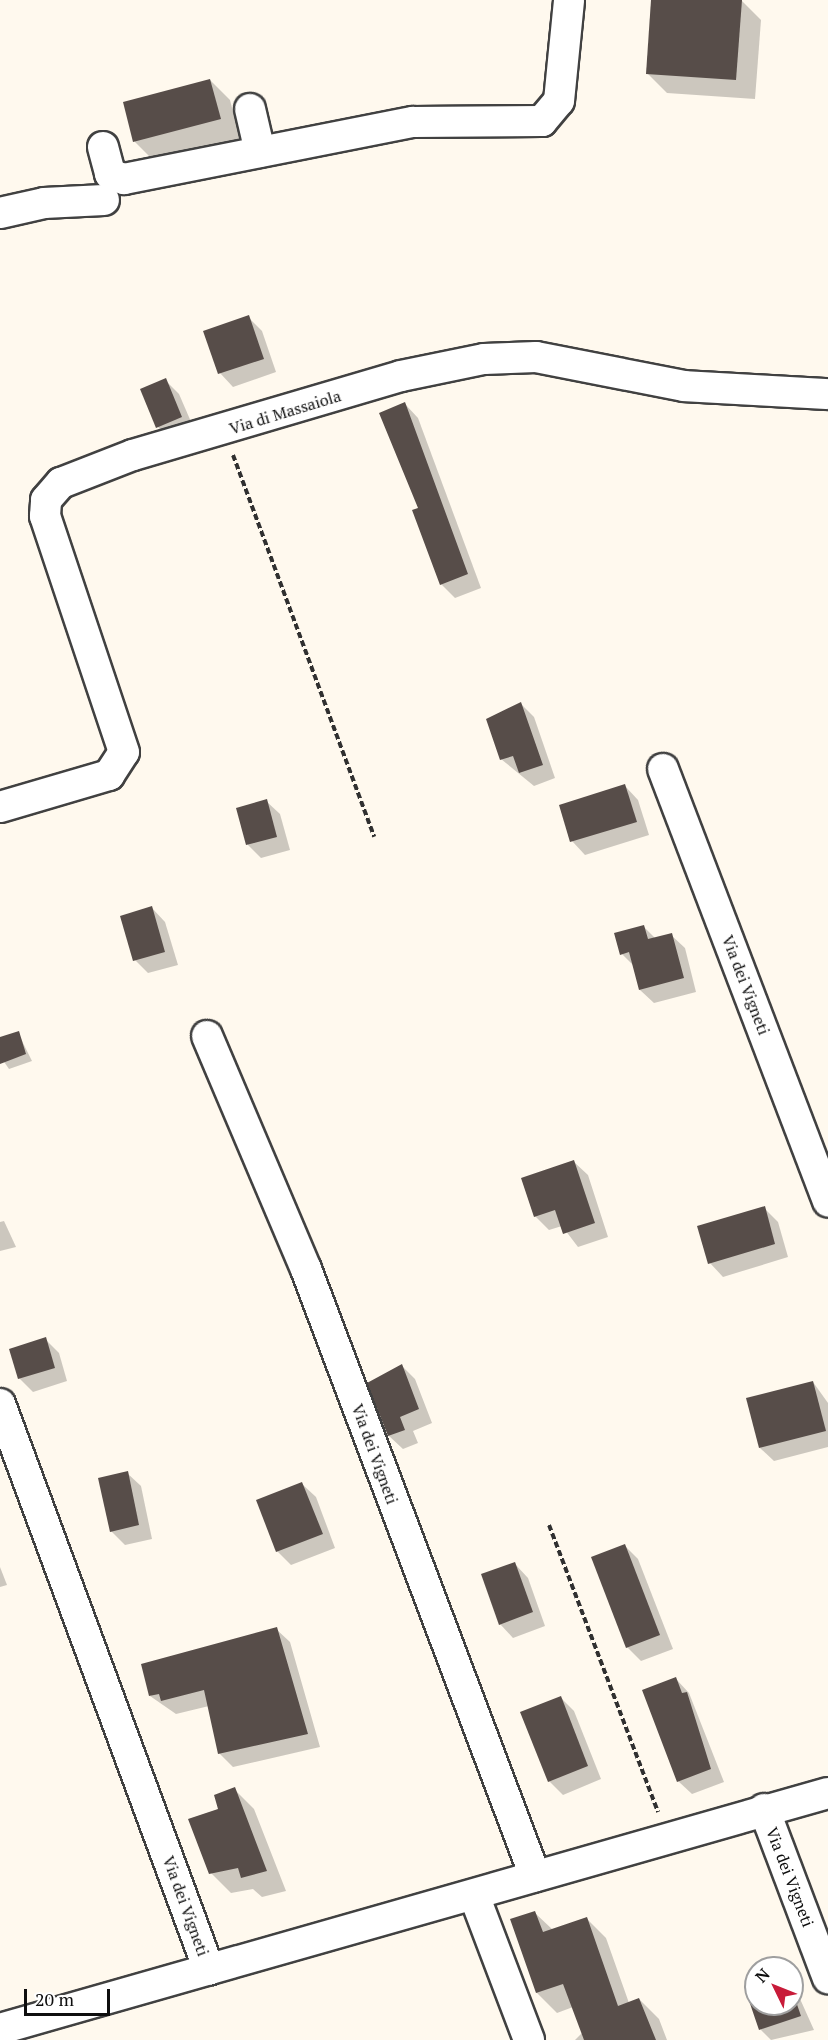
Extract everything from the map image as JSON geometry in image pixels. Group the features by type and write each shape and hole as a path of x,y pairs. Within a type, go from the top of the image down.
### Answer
{"street":[{"path":"103,147 110,174 118,179 436,119 542,121 559,101 569,0"},
{"path":"250,109 260,152"},
{"path":"0,213 44,203 104,200"},
{"name":"Via di Massaiola","path":"0,807 109,775 122,761 125,742 49,534 45,500 68,479 424,369 508,357 684,386 828,394"},
{"name":"Via dei Vigneti","path":"663,769 828,1202"},
{"name":"Via dei Vigneti","path":"207,1035 306,1269 535,1876"},
{"name":"Via dei Vigneti","path":"0,1404 209,1970"},
{"name":"Via dei Vigneti","path":"0,2029 474,1895 667,1835 828,1793"},
{"name":"Via dei Vigneti","path":"764,1809 828,1978"},
{"path":"474,1895 529,2040"}],"path":[{"path":"224,430 374,837"},
{"path":"549,1525 667,1835"}],"building":[{"path":"651,0 742,0 736,80 646,74"},
{"path":"210,79 221,119 133,142 123,102"},
{"path":"249,315 264,359 218,374 203,331"},
{"path":"166,378 182,417 156,428 140,389"},
{"path":"405,402 468,574 440,585 412,510 418,508 379,413"},
{"path":"521,702 543,765 519,773 513,756 500,760 486,719"},
{"path":"625,784 637,822 570,842 559,805"},
{"path":"267,799 277,837 246,845 236,808"},
{"path":"152,906 165,952 133,961 120,916"},
{"path":"644,925 648,939 672,933 684,978 639,990 629,952 620,955 614,933"},
{"path":"19,1031 26,1054 0,1064 0,1037"},
{"path":"574,1160 595,1223 563,1234 555,1210 534,1217 521,1178"},
{"path":"765,1206 775,1244 708,1264 697,1226"},
{"path":"46,1337 55,1368 18,1379 9,1349"},
{"path":"402,1364 419,1409 400,1417 405,1430 388,1436 367,1383"},
{"path":"813,1381 826,1431 759,1448 746,1398"},
{"path":"128,1471 139,1525 110,1532 98,1478"},
{"path":"302,1482 323,1534 276,1552 256,1500"},
{"path":"625,1544 660,1635 626,1648 591,1557"},
{"path":"515,1562 533,1612 499,1625 481,1574"},
{"path":"277,1627 308,1734 218,1754 204,1690 161,1701 159,1694 149,1696 141,1664"},
{"path":"676,1677 682,1693 687,1692 711,1769 677,1782 642,1690"},
{"path":"561,1696 588,1766 548,1782 520,1712"},
{"path":"235,1787 267,1871 241,1878 238,1868 209,1874 188,1819 218,1809 214,1795"},
{"path":"535,1911 543,1932 587,1917 618,2006 639,1998 656,2040 584,2040 563,1984 536,1993 510,1919"},
{"path":"754,2016 801,2016 759,2030"}]}
